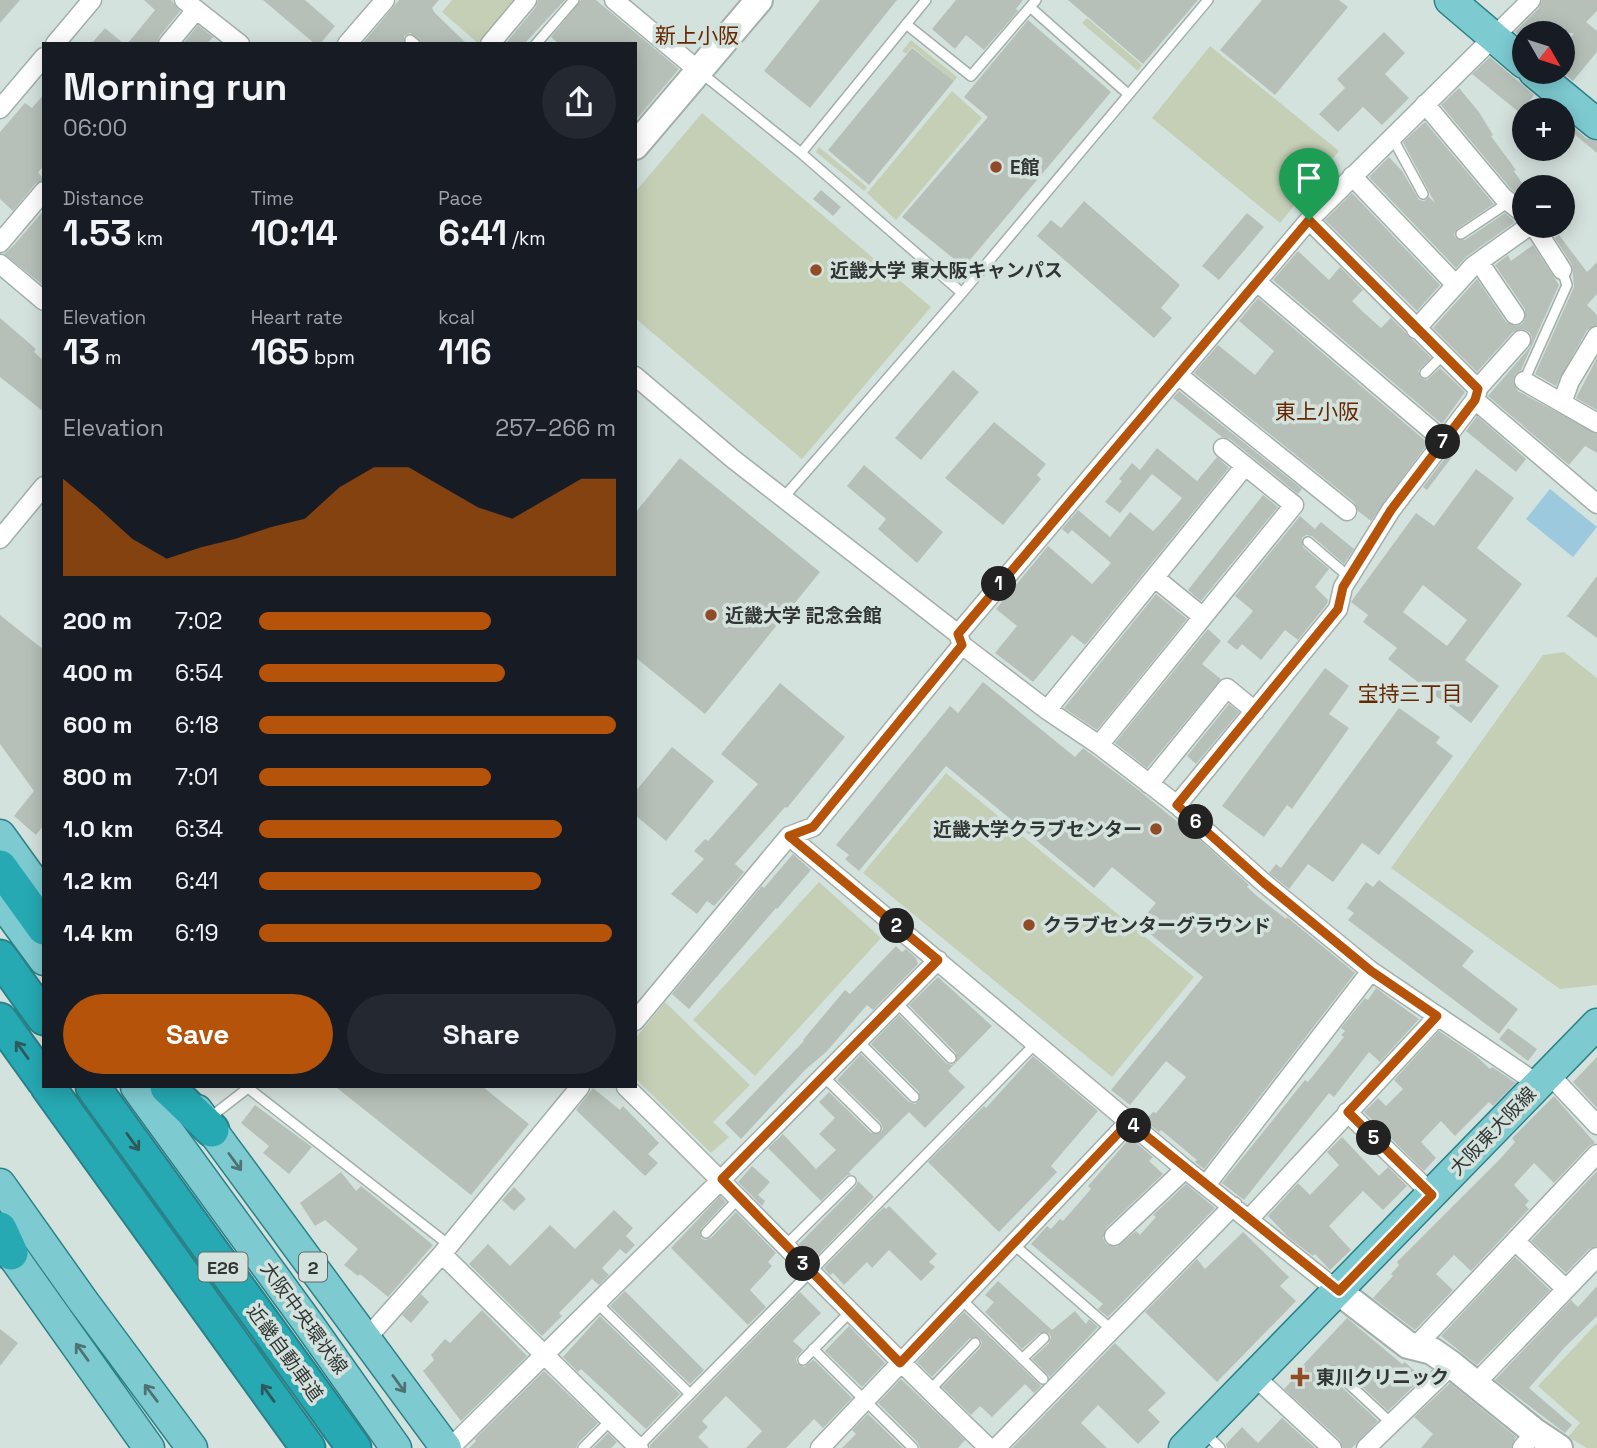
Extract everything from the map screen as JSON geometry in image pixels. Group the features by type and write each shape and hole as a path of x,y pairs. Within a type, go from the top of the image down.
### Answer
{"highway":[{"path":"0,867 41,913"},
{"path":"0,957 42,1015"},
{"path":"0,1020 42,1078"},
{"name":"近畿自動車道","path":"49,1088 308,1448"},
{"name":"近畿自動車道","path":"94,1088 354,1448"},
{"path":"168,1088 209,1125"}],"main road":[{"path":"1450,0 1512,53"},
{"path":"1549,84 1597,124"},
{"path":"0,835 41,913"},
{"path":"0,900 42,957"},
{"name":"大阪東大阪線","path":"1202,1442 1254,1376 1597,1024"},
{"name":"大阪中央環状線","path":"137,1088 396,1448"},
{"name":"2","path":"182,1088 448,1448"},
{"path":"0,1184 192,1448"},
{"path":"4,1240 149,1448"},
{"path":"310,1326 421,1448"}],"street":[{"path":"57,42 92,0"},
{"path":"349,42 385,0"},
{"path":"492,42 527,0"},
{"path":"614,0 699,71"},
{"path":"637,144 759,0"},
{"path":"637,1019 789,836 813,827 960,639 1309,220 1531,0"},
{"path":"169,42 190,5 237,42"},
{"path":"0,109 42,59"},
{"path":"1425,104 1510,202"},
{"path":"1352,177 1456,285"},
{"path":"0,243 42,193"},
{"path":"1309,220 1443,355 1476,394 1597,504"},
{"path":"1416,329 1479,262 1514,238"},
{"path":"1539,238 1562,270"},
{"path":"1479,262 1515,315"},
{"path":"0,264 42,298"},
{"path":"1257,282 1444,441"},
{"path":"1562,403 1570,381 1597,336"},
{"path":"1177,805 1338,609 1343,587 1391,510 1476,394 1521,340"},
{"path":"1178,374 1347,511"},
{"path":"637,378 723,451 784,497 1047,710 1099,745 1177,805 1264,883 1371,971 1437,1016 1543,1079 1597,1125"},
{"path":"1524,381 1597,423"},
{"path":"1099,745 1294,505 1223,448"},
{"path":"1047,710 1245,466"},
{"path":"0,539 42,488"},
{"path":"1155,578 1203,617"},
{"path":"1149,784 1227,688 1255,711"},
{"path":"789,836 1185,1169 1408,1345 1432,1351 1452,1365 1475,1384 1528,1440 1559,1448"},
{"path":"448,1448 722,1179 938,960"},
{"path":"1206,1185 1371,971"},
{"path":"1248,1219 1437,1016"},
{"path":"366,1339 446,1250 579,1088"},
{"path":"627,1088 722,1179 900,1363 989,1448"},
{"path":"1348,1112 1432,1195"},
{"path":"820,1448 1129,1122"},
{"path":"1415,1347 1597,1154"},
{"path":"1114,1237 1185,1169"},
{"path":"996,1448 1233,1206"},
{"path":"1515,1241 1566,1289"},
{"path":"446,1250 638,1448"},
{"path":"1475,1384 1597,1258"},
{"path":"1366,1448 1452,1365"},
{"path":"1254,1376 1332,1448"}],"lane":[{"path":"538,42 574,0"},
{"path":"801,153 926,0"},
{"path":"784,497 962,293 1208,0"},
{"path":"906,24 971,76 1033,3 1128,94"},
{"path":"699,71 801,153 962,293"},
{"path":"1392,136 1423,194"},
{"path":"1461,234 1510,202"},
{"path":"1524,381 1567,285 1562,270"},
{"path":"1425,373 1443,355"},
{"path":"1308,542 1349,577"},
{"path":"896,1002 951,1058"},
{"path":"858,1041 914,1097"},
{"path":"638,1448 1036,1043"},
{"path":"822,1076 876,1128"},
{"path":"209,1125 248,1088 446,1250"},
{"path":"786,1245 851,1181"},
{"path":"706,1233 740,1198"},
{"path":"1013,1244 1112,1330"},
{"path":"961,1300 1043,1379"},
{"path":"597,1303 690,1394"},
{"path":"803,1360 850,1312"},
{"path":"1022,1359 1044,1338"},
{"path":"929,1391 975,1343"},
{"path":"813,1349 914,1448"},
{"path":"1335,1371 1391,1423"},
{"path":"583,1448 611,1420"}],"green space":[{"path":"452,0 517,0 481,42 477,42 442,12"},
{"path":"1087,18 1142,65 1138,71 1082,23"},
{"path":"911,40 957,77 954,81 912,47 906,54 902,51"},
{"path":"1210,46 1339,151 1280,223 1152,118"},
{"path":"952,91 982,118 896,220 867,193"},
{"path":"702,113 931,307 802,459 637,320 637,190"},
{"path":"819,147 867,187 864,191 816,152"},
{"path":"1564,652 1597,678 1597,985 1560,989 1391,868 1543,655"},
{"name":"クラブセンターグラウンド","path":"946,773 1194,977 1112,1077 863,873"},
{"path":"819,882 881,938 755,1076 693,1020"},
{"path":"665,1002 750,1085 713,1122 729,1137 711,1153 637,1080 637,1037"},
{"path":"1597,1323 1597,1448 1587,1448 1568,1437 1580,1423 1538,1386"}],"water":[{"path":"1550,489 1597,527 1573,557 1526,519"}],"building":[{"path":"0,0 20,0 0,23"},
{"path":"144,0 171,0 180,11 158,42 129,42 155,10"},
{"path":"263,0 305,0 335,26 322,42 313,42"},
{"path":"399,0 439,0 432,8 434,12 465,42 421,42 410,33 404,36 404,42 364,42"},
{"path":"538,0 565,0 526,42 507,42 536,7"},
{"path":"581,0 596,0 679,69 637,119 637,42 557,42 551,37"},
{"path":"820,0 897,0 810,108 764,71"},
{"path":"956,0 1023,0 1016,9 1018,11 984,50 966,35 955,49 932,29"},
{"path":"1068,0 1198,0 1143,64"},
{"path":"1262,0 1339,0 1348,7 1275,95 1220,50"},
{"path":"1542,0 1597,0 1597,11 1586,22 1597,31 1597,52 1575,79 1575,21 1526,21 1539,8"},
{"name":"E館","path":"1028,20 1111,92 964,267 902,217 988,117 964,97"},
{"path":"198,25 213,37 209,42 185,42"},
{"path":"105,28 122,42 93,42"},
{"path":"1384,32 1405,53 1385,74 1409,98 1382,125 1363,107 1338,132 1319,114 1345,88 1337,79"},
{"path":"912,48 954,81 869,185 828,150"},
{"path":"1490,57 1512,76 1512,84 1521,84 1534,95 1532,98 1512,98 1512,106 1472,74"},
{"path":"1459,88 1479,112 1493,135 1491,136 1516,170 1514,171 1517,175 1512,175 1512,190 1511,189 1441,105"},
{"path":"42,96 42,168 38,172 42,181 35,184 13,211 0,199 0,132 25,103 32,108"},
{"path":"1425,122 1494,204 1457,229 1454,234 1456,238 1465,240 1505,213 1512,219 1512,224 1466,257 1456,268 1369,177 1389,157 1402,171 1419,200 1424,201 1429,197 1435,203 1403,142"},
{"path":"1575,128 1586,138 1597,141 1597,153 1575,135"},
{"path":"821,190 841,207 833,216 813,199"},
{"path":"1352,193 1440,285 1417,311 1325,220"},
{"path":"1084,201 1180,285 1161,308 1172,318 1154,338 1037,236 1051,220 1061,228"},
{"path":"42,212 42,284 4,254"},
{"path":"1247,213 1264,227 1219,280 1202,266"},
{"path":"1555,238 1561,238 1587,272 1597,262 1597,294 1587,305 1597,315 1597,325 1587,330 1556,386 1535,374 1574,287 1572,265"},
{"path":"1533,245 1559,285 1521,370 1515,375 1513,382 1518,391 1597,434 1597,453 1585,446 1569,465 1488,396 1530,347 1532,337 1529,332 1523,329 1513,332 1477,372 1433,328 1477,279 1506,322 1515,326 1522,324 1525,309 1495,265 1508,255 1511,261"},
{"path":"1298,251 1329,280 1340,267 1363,290 1352,301 1381,328 1391,318 1431,358 1418,371 1421,378 1427,380 1440,368 1465,392 1442,424 1273,280"},
{"path":"1258,298 1428,443 1371,521 1358,511 1354,502 1194,373 1218,345 1255,375 1274,351 1239,321"},
{"path":"0,318 36,349 34,352 42,359 42,410 0,377"},
{"path":"1597,358 1597,410 1576,398"},
{"path":"953,370 979,392 921,460 895,438"},
{"path":"1179,391 1302,489 1298,494 1230,439 1222,437 1173,398"},
{"path":"1477,416 1526,459 1516,472 1466,431"},
{"path":"994,422 1046,464 1037,475 1041,479 1003,525 945,478"},
{"path":"1157,448 1197,481 1217,457 1229,468 1085,645 1072,635 1033,682 995,653 1017,626 996,609 1048,546 1092,584 1111,563 1072,530 1068,534 1062,529 1078,510 1110,537 1130,512 1153,531 1160,524 1182,498 1152,474 1120,513 1105,502 1132,463 1140,470"},
{"path":"1451,450 1455,453 1427,490 1423,487"},
{"name":"近畿大学 記念会館","path":"680,458 820,572 705,714 637,659 637,511"},
{"path":"864,465 943,532 917,563 878,529 886,519 847,486"},
{"path":"1476,469 1514,498 1477,548 1522,584 1465,660 1499,686 1471,723 1388,659 1397,648 1363,622 1368,615 1351,602 1416,513 1434,526","holes":["1423,585 1467,620 1447,646 1403,612"]},
{"path":"1263,495 1278,507 1201,601 1188,590"},
{"path":"1300,516 1315,529 1321,522 1354,549 1344,564 1312,536 1306,535 1302,538 1303,547 1329,569 1315,587 1328,600 1327,604 1298,640 1285,630 1261,660 1242,644 1237,650 1227,642 1253,611 1235,596"},
{"path":"1597,576 1597,638 1567,616"},
{"path":"1156,594 1187,619 1097,730 1064,708"},
{"path":"0,615 42,648 42,828 36,835 14,816 34,791 0,744"},
{"path":"1208,629 1221,641 1202,664 1221,679 1147,768 1115,743"},
{"path":"1325,668 1349,686 1329,714 1349,728 1292,809 1287,805 1264,837 1222,806"},
{"path":"983,682 1075,757 1083,748 1136,788 1201,841 1249,885 1247,887 1257,896 1355,973 1204,1169 1161,1130 1159,1132 1145,1121 1153,1112 1156,1113 1186,1077 1166,1061 1130,1105 1111,1090 1203,977 1138,924 1156,903 1112,867 1094,888 946,766 859,871 845,859 849,855 836,845 950,706 958,713"},
{"path":"780,683 845,737 787,808 785,807 735,864 744,872 734,884 714,906 707,901 697,914 671,894 704,859 694,851 705,839 708,841 758,784 721,754"},
{"path":"1229,704 1239,712 1196,764 1187,756"},
{"path":"1399,708 1440,737 1436,743 1453,756 1379,855 1362,843 1333,882 1308,864 1289,889 1269,873 1276,864 1281,868"},
{"path":"672,747 714,781 666,841 637,817 637,790"},
{"path":"793,854 811,870 689,1009 672,994 762,886 764,888"},
{"path":"1379,880 1474,951 1462,966 1518,1009 1499,1034 1348,920 1354,913 1347,908 1366,882 1373,887"},
{"path":"896,946 902,952 906,949 916,958 918,964 873,1010 867,1005 826,1052 805,1070 741,1139 725,1123 804,1041 845,990 850,994"},
{"path":"938,977 992,1026 948,1071 965,1087 925,1128 909,1112 849,1172 851,1174 821,1201 768,1148 783,1134 816,1169 836,1150 819,1134 835,1118 819,1102 829,1092 871,1133 880,1133 883,1129 881,1123 837,1080 861,1054 909,1102 915,1104 919,1101 919,1092 871,1044 899,1015 946,1063 952,1065 956,1062 956,1053 909,1005"},
{"path":"1376,988 1419,1019 1380,1062 1369,1052 1334,1097 1329,1093 1244,1200 1222,1183 1305,1080 1308,1082 1344,1037 1341,1035 1345,1031 1341,1028"},
{"path":"1508,1028 1537,1049 1528,1061 1499,1039"},
{"path":"1439,1031 1490,1069 1492,1067 1516,1083 1493,1106 1489,1102 1455,1136 1441,1121 1421,1142 1436,1158 1424,1171 1364,1112 1378,1098 1386,1106 1403,1089 1394,1080"},
{"path":"1033,1056 1098,1111 1051,1166 1057,1172 999,1232 928,1162 984,1106 986,1108"},
{"path":"1597,1057 1597,1108 1573,1082"},
{"path":"337,1088 484,1088 529,1124 471,1195"},
{"path":"593,1088 620,1110 623,1106 659,1143 648,1154 658,1163 645,1176 576,1110"},
{"path":"1554,1096 1595,1143 1554,1183 1534,1163 1514,1185 1529,1201 1525,1205 1529,1209 1471,1271 1454,1255 1436,1274 1453,1290 1415,1330 1373,1298 1393,1276 1391,1274 1399,1265 1397,1262 1501,1158 1515,1142 1512,1138"},
{"path":"255,1105 312,1147 289,1174 263,1153 269,1146 241,1123"},
{"path":"1342,1137 1379,1176 1388,1167 1407,1186 1383,1210 1363,1191 1329,1226 1351,1250 1330,1270 1315,1254 1313,1256 1288,1237 1268,1216 1298,1183 1310,1195 1339,1165 1327,1152"},
{"path":"1130,1138 1153,1157 1149,1161 1163,1174 1106,1228 1103,1238 1106,1244 1117,1247 1136,1231 1140,1235 1156,1217 1153,1215 1186,1184 1215,1208 1108,1317 1098,1309 1103,1304 1031,1244 1047,1226 1051,1229 1060,1219 1063,1221 1091,1189 1088,1186"},
{"path":"752,1166 770,1182 758,1195 765,1201 762,1206 738,1182"},
{"path":"1597,1171 1597,1246 1589,1249 1566,1273 1531,1241"},
{"path":"341,1172 356,1191 361,1186 433,1245 388,1297 360,1274 358,1276 344,1265 358,1249 325,1220 315,1226 300,1203"},
{"path":"858,1181 874,1197 814,1259 799,1244"},
{"path":"514,1187 526,1199 514,1211 502,1200"},
{"path":"720,1196 726,1202 701,1229 701,1238 711,1238 736,1212 776,1253 768,1262 772,1266 750,1290 766,1307 748,1325 671,1248"},
{"path":"889,1206 937,1254 929,1262 935,1267 921,1281 889,1250 872,1268 867,1262 844,1285 824,1268 884,1207 886,1209"},
{"path":"614,1210 633,1228 626,1236 635,1245 626,1254 620,1249 602,1268 609,1275 599,1285 592,1279 559,1313 562,1316 542,1336 469,1264 488,1244 510,1266 550,1225 575,1249"},
{"path":"1243,1232 1289,1277 1280,1286 1296,1301 1217,1382 1145,1312 1197,1259 1205,1269"},
{"path":"1515,1257 1550,1290 1477,1365 1441,1336"},
{"path":"998,1281 1052,1330 1075,1311 1086,1324 1089,1319 1098,1327 1050,1377 1032,1359 1049,1343 1049,1333 1040,1333 1022,1349 985,1312 994,1302 985,1295"},
{"path":"1597,1286 1597,1316 1529,1388 1572,1425 1565,1433 1495,1380 1571,1300 1578,1307"},
{"path":"625,1291 704,1370 690,1384 610,1306"},
{"path":"800,1292 821,1313 793,1341 803,1350 796,1358 797,1363 804,1367 815,1361 852,1398 823,1428 814,1419 786,1448 746,1448 762,1431 726,1396 702,1421 708,1427 698,1437 709,1448 650,1448 650,1445"},
{"path":"421,1294 429,1302 411,1323 402,1315"},
{"path":"482,1310 527,1356 461,1421 423,1371 434,1360 431,1355 445,1339 450,1343"},
{"path":"964,1312 1041,1386 1034,1393 1025,1384 992,1417 980,1406 971,1415 942,1387 980,1348 982,1342 979,1338 970,1338 932,1377 917,1362"},
{"path":"600,1316 680,1394 646,1429 581,1369 578,1372 563,1357"},
{"path":"1347,1318 1422,1378 1388,1411 1340,1366 1330,1366 1330,1376 1378,1421 1352,1448 1343,1448 1340,1440 1284,1389"},
{"path":"849,1326 885,1363 862,1387 825,1351"},
{"path":"0,1329 18,1343 0,1366"},
{"path":"1115,1343 1166,1393 1148,1410 1160,1422 1138,1444 1098,1405 1081,1423 1107,1448 1012,1448"},
{"path":"544,1371 598,1423 576,1448 469,1448 475,1439"},
{"path":"901,1379 965,1440 958,1448 920,1448 878,1403"},
{"path":"1450,1383 1516,1437 1511,1448 1421,1448 1433,1434 1414,1417"},
{"path":"868,1414 903,1448 842,1448 856,1434 852,1430"},
{"path":"1282,1418 1315,1448 1227,1448 1226,1444 1242,1427 1258,1443"},
{"path":"608,1433 617,1442 611,1448 593,1448"}],"place":[{"name":"E館","path":"996,167"},
{"name":"近畿大学 東大阪キャンパス","path":"816,270"},
{"name":"近畿大学 記念会館","path":"711,615"},
{"name":"近畿大学クラブセンター","path":"1156,829"},
{"name":"クラブセンターグラウンド","path":"1029,925"},
{"name":"東川クリニック","path":"1300,1377"}],"district":[{"name":"新上小阪","path":"697,35"},
{"name":"東上小阪","path":"1317,411"},
{"name":"宝持三丁目","path":"1410,693"}],"route":[{"path":"1309,220 1478,389 1475,400 1391,510 1343,587 1338,609 1177,805 1264,883 1371,971 1437,1016 1348,1112 1432,1195 1339,1291 1129,1122 900,1363 722,1179 938,960 789,836 813,827 962,645 958,634 1309,220"}]}
